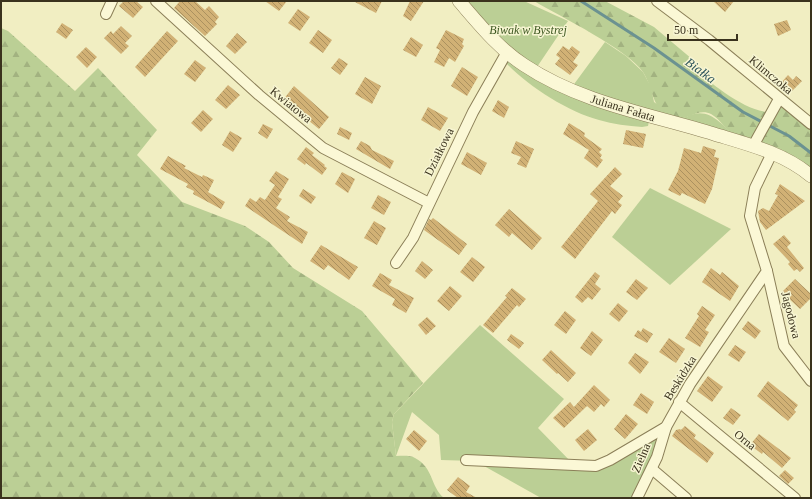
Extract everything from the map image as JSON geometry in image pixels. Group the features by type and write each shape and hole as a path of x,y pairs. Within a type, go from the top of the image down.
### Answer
{"street":[{"path":"106,14 112,1"},
{"name":"Kwiatowa","path":"156,1 259,95 323,148 429,203"},
{"name":"Juliana Fałata","path":"459,1 486,32 507,52 541,76 569,91 588,98 755,141 811,176"},
{"name":"Klimczoka","path":"657,1 709,40 811,124"},
{"name":"Działkowa","path":"396,263 413,238 473,112 507,52"},
{"path":"755,141 779,99"},
{"path":"767,271 750,216 755,188 772,153"},
{"name":"Jagodowa","path":"767,271 784,346 811,381"},
{"name":"Beskidzka","path":"666,427 679,402 767,271"},
{"name":"Orna","path":"679,402 795,498"},
{"path":"466,460 596,466 610,460 666,427"},
{"name":"Zielna","path":"637,498 657,458 666,427"},
{"path":"652,469 686,498"}],"green space":[{"name":"Biwak w Bystrej","path":"468,1 524,1 568,21 537,67 512,49 485,25"},
{"path":"534,1 605,1 654,27 692,59 693,67 700,74 729,96 751,108 771,112 779,99 811,124 811,176 744,142 711,114 706,112 680,119 670,118 664,114 656,103 643,72 635,63 609,44"},
{"path":"1,28 8,31 75,91 98,68 157,130 137,155 182,202 245,226 269,242 293,268 362,311 423,383 394,414 392,422 396,456 411,456 421,462 426,467 436,488 444,498 1,498"},
{"path":"605,42 626,56 643,72 651,87 654,102 679,120 694,114 706,114 717,120 736,137 650,117 648,126 642,127 615,124 599,120 562,105 525,80 506,63 507,52 569,91"},
{"path":"650,188 731,229 670,285 612,237"},
{"path":"480,325 564,399 538,428 574,465 597,466 666,427 637,498 541,498 475,461 441,460 439,435 412,412 396,456 392,422 394,414"}],"building":[{"path":"124,1 136,1 143,7 133,18 119,6"},
{"path":"180,1 195,1 205,10 209,6 219,17 215,22 217,24 205,36 174,8"},
{"path":"265,1 287,1 279,11"},
{"path":"353,1 382,1 376,13"},
{"path":"410,1 424,1 411,21 403,16"},
{"path":"713,1 734,1 725,12"},
{"path":"298,9 310,17 300,31 288,23"},
{"path":"787,20 791,30 778,36 774,24"},
{"path":"62,23 73,30 66,39 56,32"},
{"path":"121,26 132,36 125,43 129,46 121,54 104,38 111,31 113,34"},
{"path":"318,30 332,40 323,53 309,43"},
{"path":"446,30 464,39 462,44 464,46 455,62 449,58 444,67 434,62 440,50 436,48"},
{"path":"167,31 178,41 145,77 135,67"},
{"path":"237,33 247,42 235,54 226,46"},
{"path":"411,37 423,45 416,57 403,50"},
{"path":"563,46 569,50 572,46 580,52 573,62 578,65 570,75 555,64 560,58 556,55"},
{"path":"86,47 97,57 87,68 76,57"},
{"path":"339,58 348,64 340,75 331,68"},
{"path":"195,60 206,68 195,82 184,74"},
{"path":"462,67 478,77 467,96 451,86"},
{"path":"788,75 793,80 796,76 802,81 790,93 780,84"},
{"path":"365,77 381,86 372,104 355,94"},
{"path":"228,85 240,95 226,109 215,100"},
{"path":"294,86 329,117 319,129 283,100"},
{"path":"498,100 509,107 504,118 492,111"},
{"path":"428,107 448,118 440,131 421,120"},
{"path":"203,110 213,119 201,132 191,123"},
{"path":"569,123 585,133 584,136 602,149 599,152 602,155 600,158 603,160 597,168 584,158 589,150 563,134"},
{"path":"263,124 273,129 267,139 258,133"},
{"path":"340,127 352,133 349,140 337,134"},
{"path":"626,130 646,134 643,148 623,144"},
{"path":"230,131 242,138 233,152 222,145"},
{"path":"361,141 370,146 372,150 394,161 390,169 356,149"},
{"path":"516,141 534,149 526,168 517,164 521,157 511,153"},
{"path":"703,146 716,150 714,157 719,158 712,189 705,204 682,193 680,196 668,190 678,171 684,148 701,153"},
{"path":"306,147 314,153 312,155 327,168 322,175 306,163 305,165 297,159"},
{"path":"467,152 487,163 481,175 461,164"},
{"path":"168,156 186,166 184,168 202,177 203,175 214,180 208,192 225,202 221,209 193,194 194,191 186,187 188,184 160,169"},
{"path":"615,167 622,174 610,186 623,196 618,202 622,205 615,214 612,211 575,259 561,247 598,201 590,194"},
{"path":"276,171 289,179 278,197 282,199 276,208 290,217 287,221 308,232 302,244 245,206 250,198 256,202 260,197 265,200 275,185 269,181"},
{"path":"342,172 355,179 348,193 335,184"},
{"path":"780,184 805,201 766,230 760,222 758,211 763,208 769,211 778,195 775,194"},
{"path":"303,189 316,197 311,204 299,196"},
{"path":"378,195 391,202 384,215 371,208"},
{"path":"509,209 542,238 532,250 512,233 509,237 495,225"},
{"path":"433,218 467,244 459,255 424,230 429,219 431,220"},
{"path":"374,221 386,228 377,245 364,238"},
{"path":"784,235 791,243 787,247 804,268 800,272 797,269 794,271 788,264 790,262 773,244"},
{"path":"321,245 358,267 349,280 328,265 324,270 310,261"},
{"path":"472,257 485,267 473,282 460,272"},
{"path":"422,261 433,270 425,279 415,271"},
{"path":"711,268 720,275 722,272 739,286 730,301 702,282"},
{"path":"595,272 600,276 595,284 601,289 592,300 588,297 582,303 575,297"},
{"path":"380,273 392,280 389,285 414,298 406,313 392,305 395,299 372,286"},
{"path":"636,279 648,288 637,300 626,292"},
{"path":"795,279 811,294 811,298 800,309 782,292"},
{"path":"450,286 462,296 449,311 437,301"},
{"path":"512,288 526,299 519,307 517,305 493,333 483,325 507,297 505,296"},
{"path":"618,303 628,311 619,322 609,314"},
{"path":"702,306 715,315 705,330 709,332 700,347 685,338 699,316 697,314"},
{"path":"565,311 576,320 566,334 554,325"},
{"path":"427,317 436,326 426,335 418,325"},
{"path":"748,321 761,331 755,339 742,329"},
{"path":"643,328 653,334 647,343 634,336 638,330 641,332"},
{"path":"592,331 603,340 591,356 580,348"},
{"path":"511,334 524,343 519,349 507,340"},
{"path":"669,338 685,349 676,363 659,352"},
{"path":"735,345 746,352 739,362 728,355"},
{"path":"551,350 576,373 568,382 542,360"},
{"path":"635,353 649,362 640,374 628,363"},
{"path":"708,376 723,387 712,402 697,391"},
{"path":"768,381 798,405 794,410 796,412 788,421 757,396"},
{"path":"594,385 610,400 604,407 601,404 594,412 587,406 564,428 553,418 570,402 574,407"},
{"path":"641,393 654,402 647,414 633,405"},
{"path":"731,408 741,415 733,425 723,418"},
{"path":"626,414 638,424 625,439 614,429"},
{"path":"685,426 696,435 694,438 714,453 707,463 672,436 676,430 681,430"},
{"path":"588,429 597,440 584,451 575,440"},
{"path":"414,430 427,441 419,451 406,439"},
{"path":"759,434 791,458 782,468 763,452 762,454 750,445"},
{"path":"785,470 794,478 788,484 779,476"},
{"path":"458,477 470,486 466,492 477,498 458,498 447,490"}],"waterway":[{"name":"Białka","path":"581,1 654,48 743,112 789,136 811,153"}]}
